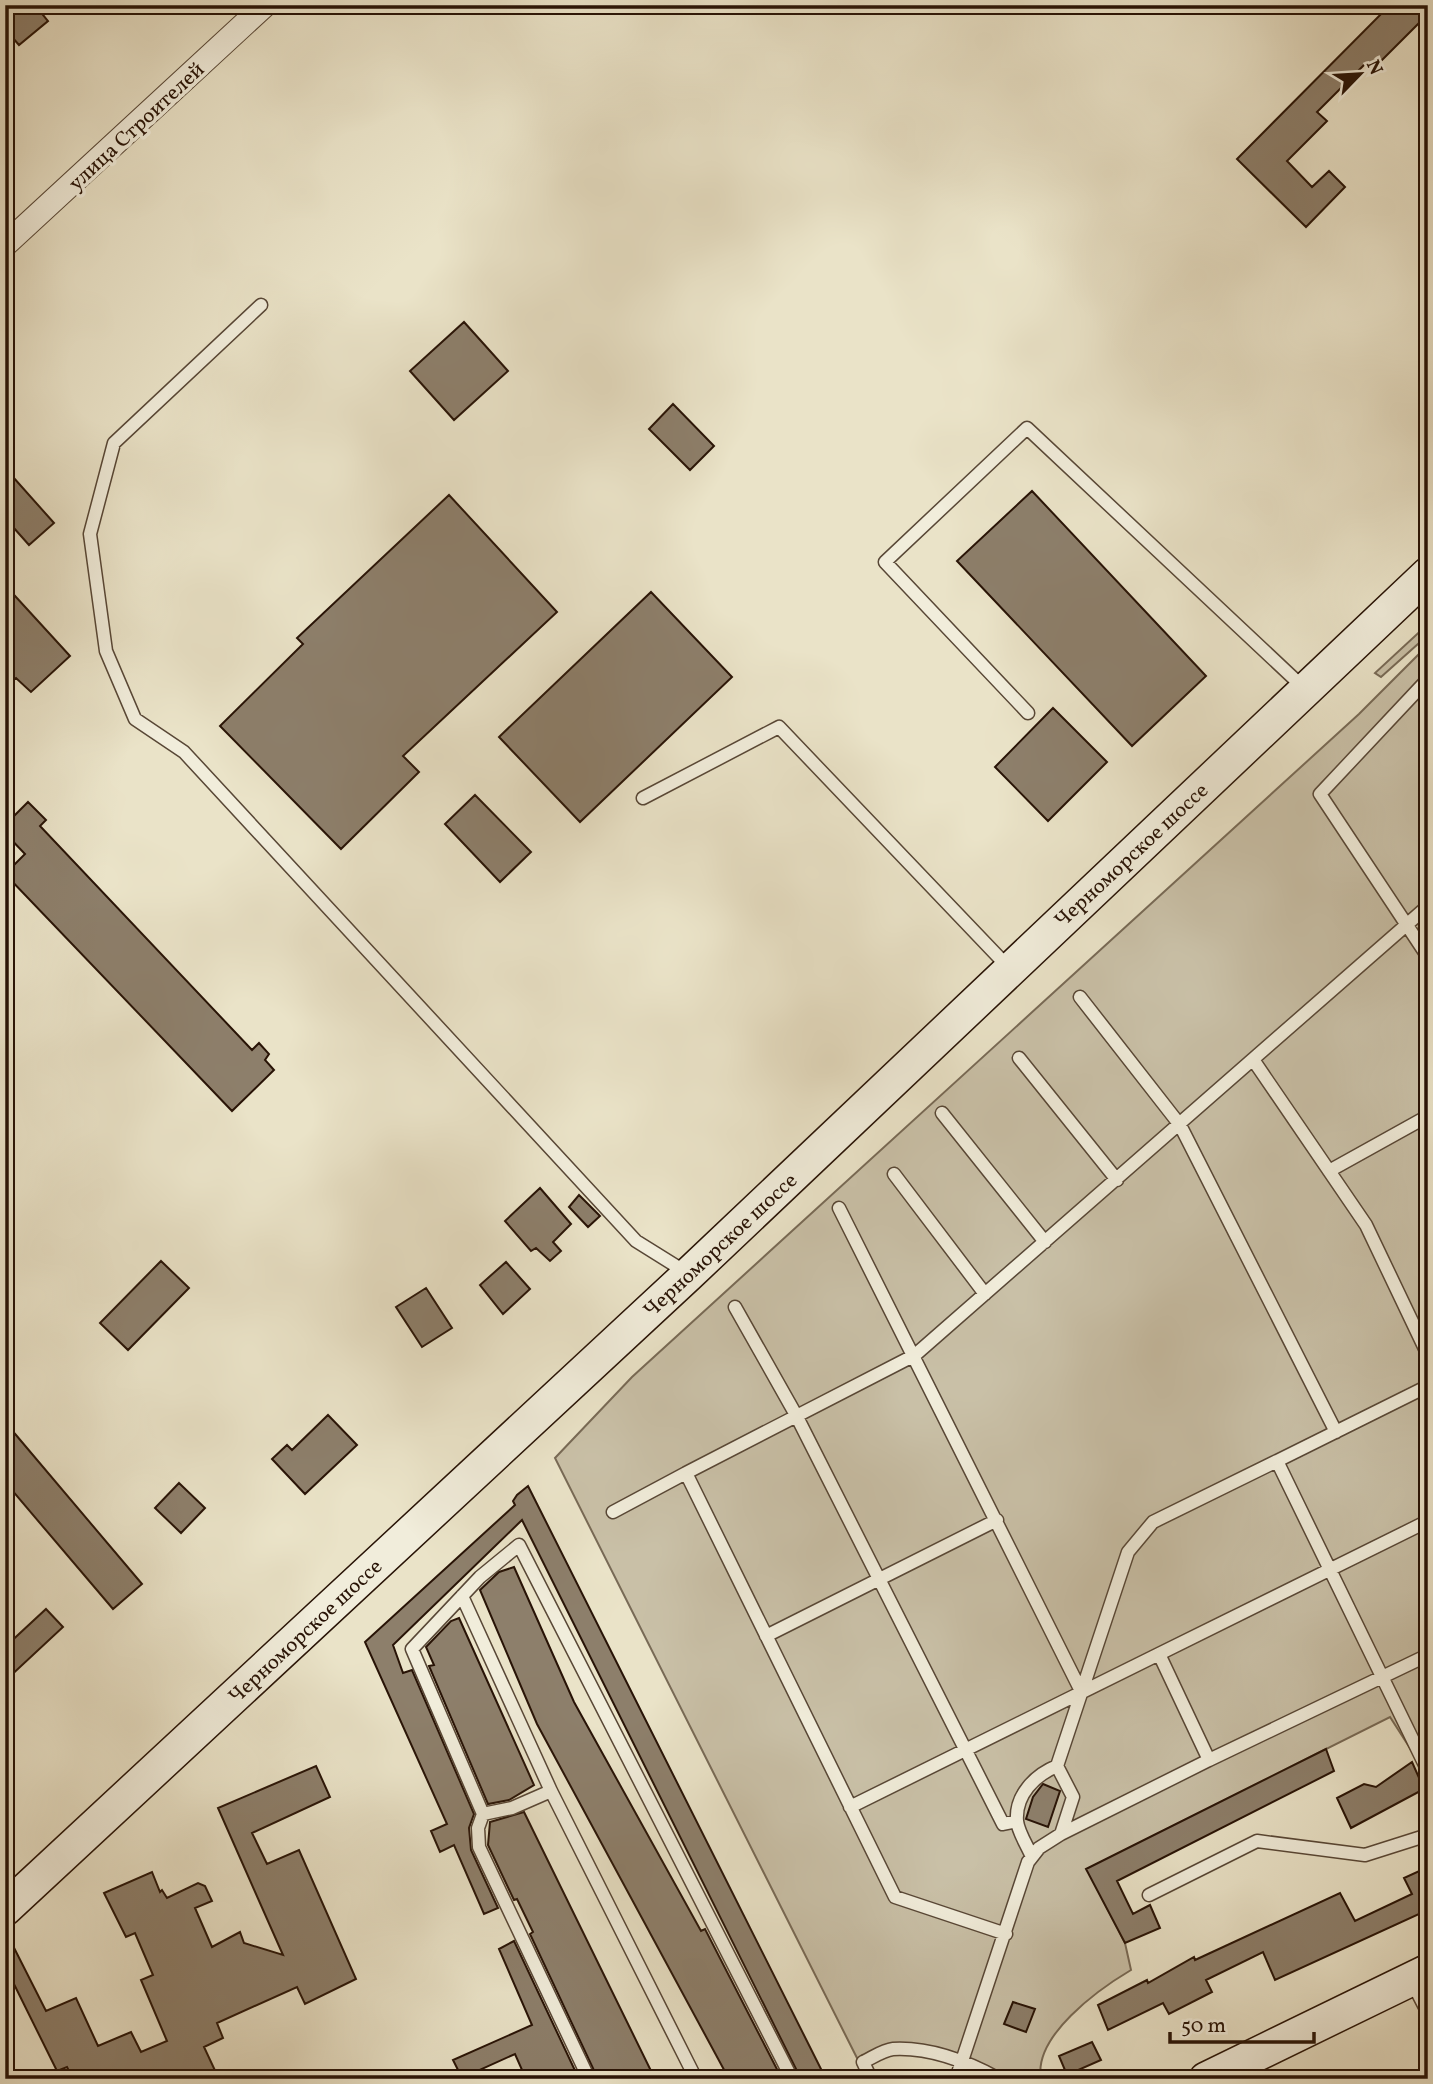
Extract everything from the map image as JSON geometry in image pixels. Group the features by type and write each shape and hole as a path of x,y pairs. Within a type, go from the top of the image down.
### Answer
{"main road":[{"name":"Черноморское шоссе","path":"5,1909 689,1274 1428,574"},
{"path":"1206,2079 1419,1975"}],"street":[{"name":"улица Строителей","path":"5,245 265,5"}],"lane":[{"path":"261,305 114,443 90,534 106,651 135,719 184,752 636,1241 689,1274"},
{"path":"1028,713 886,562 1027,428 1306,689"},
{"path":"1428,679 1320,794 1428,957"},
{"path":"643,798 779,727 1011,969"},
{"path":"613,1511 915,1355 1254,1061 1428,905"},
{"path":"1080,997 1180,1125 1336,1432"},
{"path":"1019,1058 1117,1180"},
{"path":"1254,1061 1366,1225 1428,1355"},
{"path":"942,1113 1045,1242"},
{"path":"1329,1171 1428,1116"},
{"path":"894,1174 985,1294"},
{"path":"839,1208 1081,1691"},
{"path":"735,1307 796,1415 1003,1824 1017,1821"},
{"path":"1061,1834 1073,1797 1057,1766 1128,1552 1153,1522 1428,1386"},
{"path":"1277,1461 1428,1771"},
{"path":"686,1473 895,1897 1006,1934"},
{"path":"766,1636 997,1520"},
{"path":"850,1807 1428,1521"},
{"path":"589,2079 479,1847 478,1828 483,1814 412,1649 462,1596 519,1545 792,2079"},
{"path":"462,1596 551,1791 696,2079"},
{"path":"1160,1654 1209,1760"},
{"path":"956,2079 1032,1857 1061,1834 1428,1655"},
{"path":"1032,1857 1017,1821 1029,1784 1040,1773 1057,1766"},
{"path":"483,1814 512,1808 551,1791"},
{"path":"1149,1895 1258,1841 1365,1854 1428,1835"},
{"path":"1419,1975 1428,2013"},
{"path":"871,2079 863,2062 891,2049 926,2051 962,2062 999,2079"}],"shaded area":[{"path":"1428,624 1428,635 1381,677 1375,673"},
{"path":"1428,645 1428,1776 1390,1717 1087,1869 1125,1943 1131,1970 1086,2002 1058,2031 1047,2047 1041,2063 1041,2079 999,2079 976,2067 891,2049 858,2060 555,1458 632,1377 1359,714"}],"building":[{"path":"5,5 35,5 48,21 19,45 5,29"},
{"path":"1390,5 1428,5 1428,14 1371,71 1365,64 1317,112 1327,121 1287,161 1312,187 1329,171 1345,187 1306,227 1237,159"},
{"path":"464,322 508,371 454,420 410,371"},
{"path":"673,404 714,446 690,470 649,429"},
{"path":"5,468 54,523 29,545 5,518"},
{"path":"1032,491 1206,676 1132,746 957,561"},
{"path":"449,495 557,612 403,756 419,772 341,849 220,726 303,644 297,638"},
{"path":"5,585 70,656 31,692 16,678 5,687"},
{"path":"651,592 732,677 580,822 499,737"},
{"path":"1053,708 1107,762 1048,821 995,767"},
{"path":"475,795 531,852 500,882 445,824"},
{"path":"28,802 46,820 40,826 252,1050 259,1043 269,1054 265,1060 274,1070 232,1111 5,874 25,854 5,833 5,825"},
{"path":"540,1188 571,1224 553,1242 561,1251 550,1261 536,1248 531,1251 505,1221"},
{"path":"579,1195 600,1216 588,1227 569,1207"},
{"path":"161,1261 189,1288 128,1350 100,1323"},
{"path":"506,1262 530,1289 503,1314 480,1285"},
{"path":"426,1288 452,1328 422,1347 396,1307"},
{"path":"328,1415 357,1445 305,1494 272,1459 287,1445 292,1450"},
{"path":"5,1422 142,1584 113,1609 5,1482"},
{"path":"179,1483 205,1508 181,1533 155,1508"},
{"path":"528,1486 826,2079 801,2079 522,1520 393,1645 403,1673 412,1670 474,1814 469,1828 471,1850 498,1908 484,1914 454,1845 440,1852 431,1831 447,1824 365,1642 515,1505 513,1501 517,1495"},
{"path":"514,1567 574,1702 701,1931 705,1929 782,2079 729,2079 537,1724 480,1590 499,1572"},
{"path":"46,1609 63,1627 5,1681 5,1647"},
{"path":"459,1618 534,1785 509,1800 488,1804 429,1666 434,1665 426,1647 451,1621"},
{"path":"1326,1749 1334,1771 1117,1881 1133,1914 1150,1905 1160,1928 1125,1943 1086,1869"},
{"path":"1412,1762 1424,1789 1351,1828 1337,1798 1364,1784 1376,1787"},
{"path":"316,1766 330,1797 252,1833 267,1864 299,1850 356,1979 305,2004 297,1987 217,2023 223,2038 204,2047 219,2079 73,2079 67,2067 57,2071 5,1966 5,1930 46,2011 76,1998 98,2046 131,2032 141,2052 167,2041 141,1980 153,1975 135,1933 126,1937 104,1893 152,1872 160,1892 162,1890 167,1898 198,1883 205,1886 212,1901 195,1908 212,1947 240,1932 244,1943 283,1955 218,1808"},
{"path":"1043,1784 1060,1791 1048,1827 1026,1819 1033,1797"},
{"path":"524,1812 655,2079 598,2079 530,1934 533,1932 517,1899 514,1900 488,1845 490,1822"},
{"path":"1428,1867 1428,1926 1421,1913 1275,1980 1263,1952 1206,1980 1212,1992 1169,2014 1163,2003 1108,2030 1098,2005 1147,1980 1148,1983 1194,1957 1195,1960 1340,1893 1355,1921 1412,1894 1404,1878"},
{"path":"514,1941 579,2079 526,2079 515,2054 462,2078 453,2060 532,2025 499,1949"},
{"path":"1013,2002 1035,2009 1026,2032 1004,2024"},
{"path":"1092,2042 1101,2060 1067,2075 1059,2056"}]}
